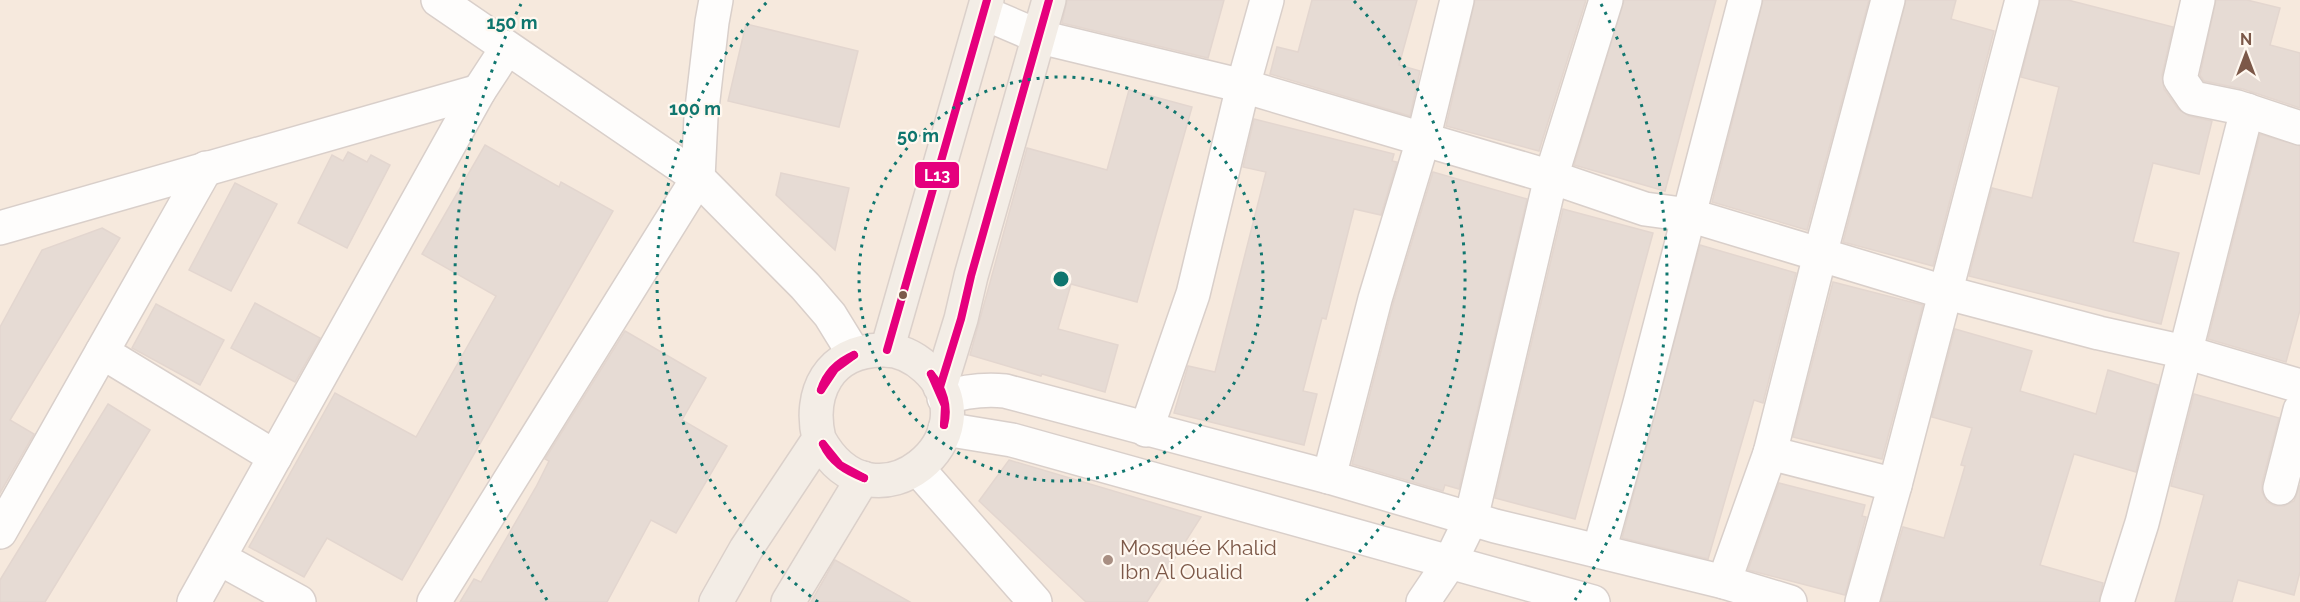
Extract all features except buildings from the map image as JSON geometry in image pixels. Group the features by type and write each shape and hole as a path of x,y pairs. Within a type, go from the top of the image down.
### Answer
{"main road":[{"path":"943,404 931,372 918,361 903,353 870,350 854,354 837,365 824,381 816,399 814,420 826,453 836,464 863,478 882,480 900,477 918,469 939,445 943,404 971,276 1049,0"},
{"path":"886,350 986,6"},
{"path":"716,602 746,549 819,439"},
{"path":"788,602 863,478"}],"street":[{"path":"438,0 698,178 805,286 830,315 854,354"},
{"path":"434,602 698,178 701,117 716,0"},
{"path":"1146,430 1193,294 1243,86 1267,0"},
{"path":"1329,477 1375,299 1423,140 1456,0"},
{"path":"1424,602 1450,562 1471,519 1551,177 1606,0"},
{"path":"1599,551 1745,0"},
{"path":"1724,582 1770,453 1888,0"},
{"path":"1862,602 2022,0"},
{"path":"2195,1 2180,79 2193,99 2247,110 2300,128"},
{"path":"986,6 1040,37 1243,86 1551,177 1645,209 1689,215 1944,292 2098,333 2185,352 2300,386"},
{"path":"194,602 479,91 507,48"},
{"path":"0,228 479,91"},
{"path":"2117,602 2142,523 2247,110"},
{"path":"0,532 206,168"},
{"path":"102,352 275,457"},
{"path":"943,404 966,391 986,389 1005,391 1329,477 1471,519 1724,582 1790,602"},
{"path":"943,404 1012,440 1593,602"},
{"path":"2280,488 2300,410"},
{"path":"1770,453 1895,484"},
{"path":"918,469 1035,602"},
{"path":"219,558 299,602"}],"shaded area":[{"path":"0,0 2300,0 2300,602 0,602"}],"transit line":[{"name":"L13","path":"887,350 987,0"},
{"name":"L13","path":"940,387 1049,0"},
{"name":"L13","path":"821,390 833,369 854,355"},
{"name":"L13","path":"821,390 835,369 854,355"},
{"name":"L13","path":"931,374 944,398 946,411 944,425"},
{"name":"L13","path":"931,374 945,406 944,425"},
{"name":"L13","path":"823,444 840,465 864,478"},
{"name":"L13","path":"823,444 830,456 840,465 864,478"}],"place":[{"name":"Mosquée Khalid Ibn Al Oualid","path":"1108,560"}]}
